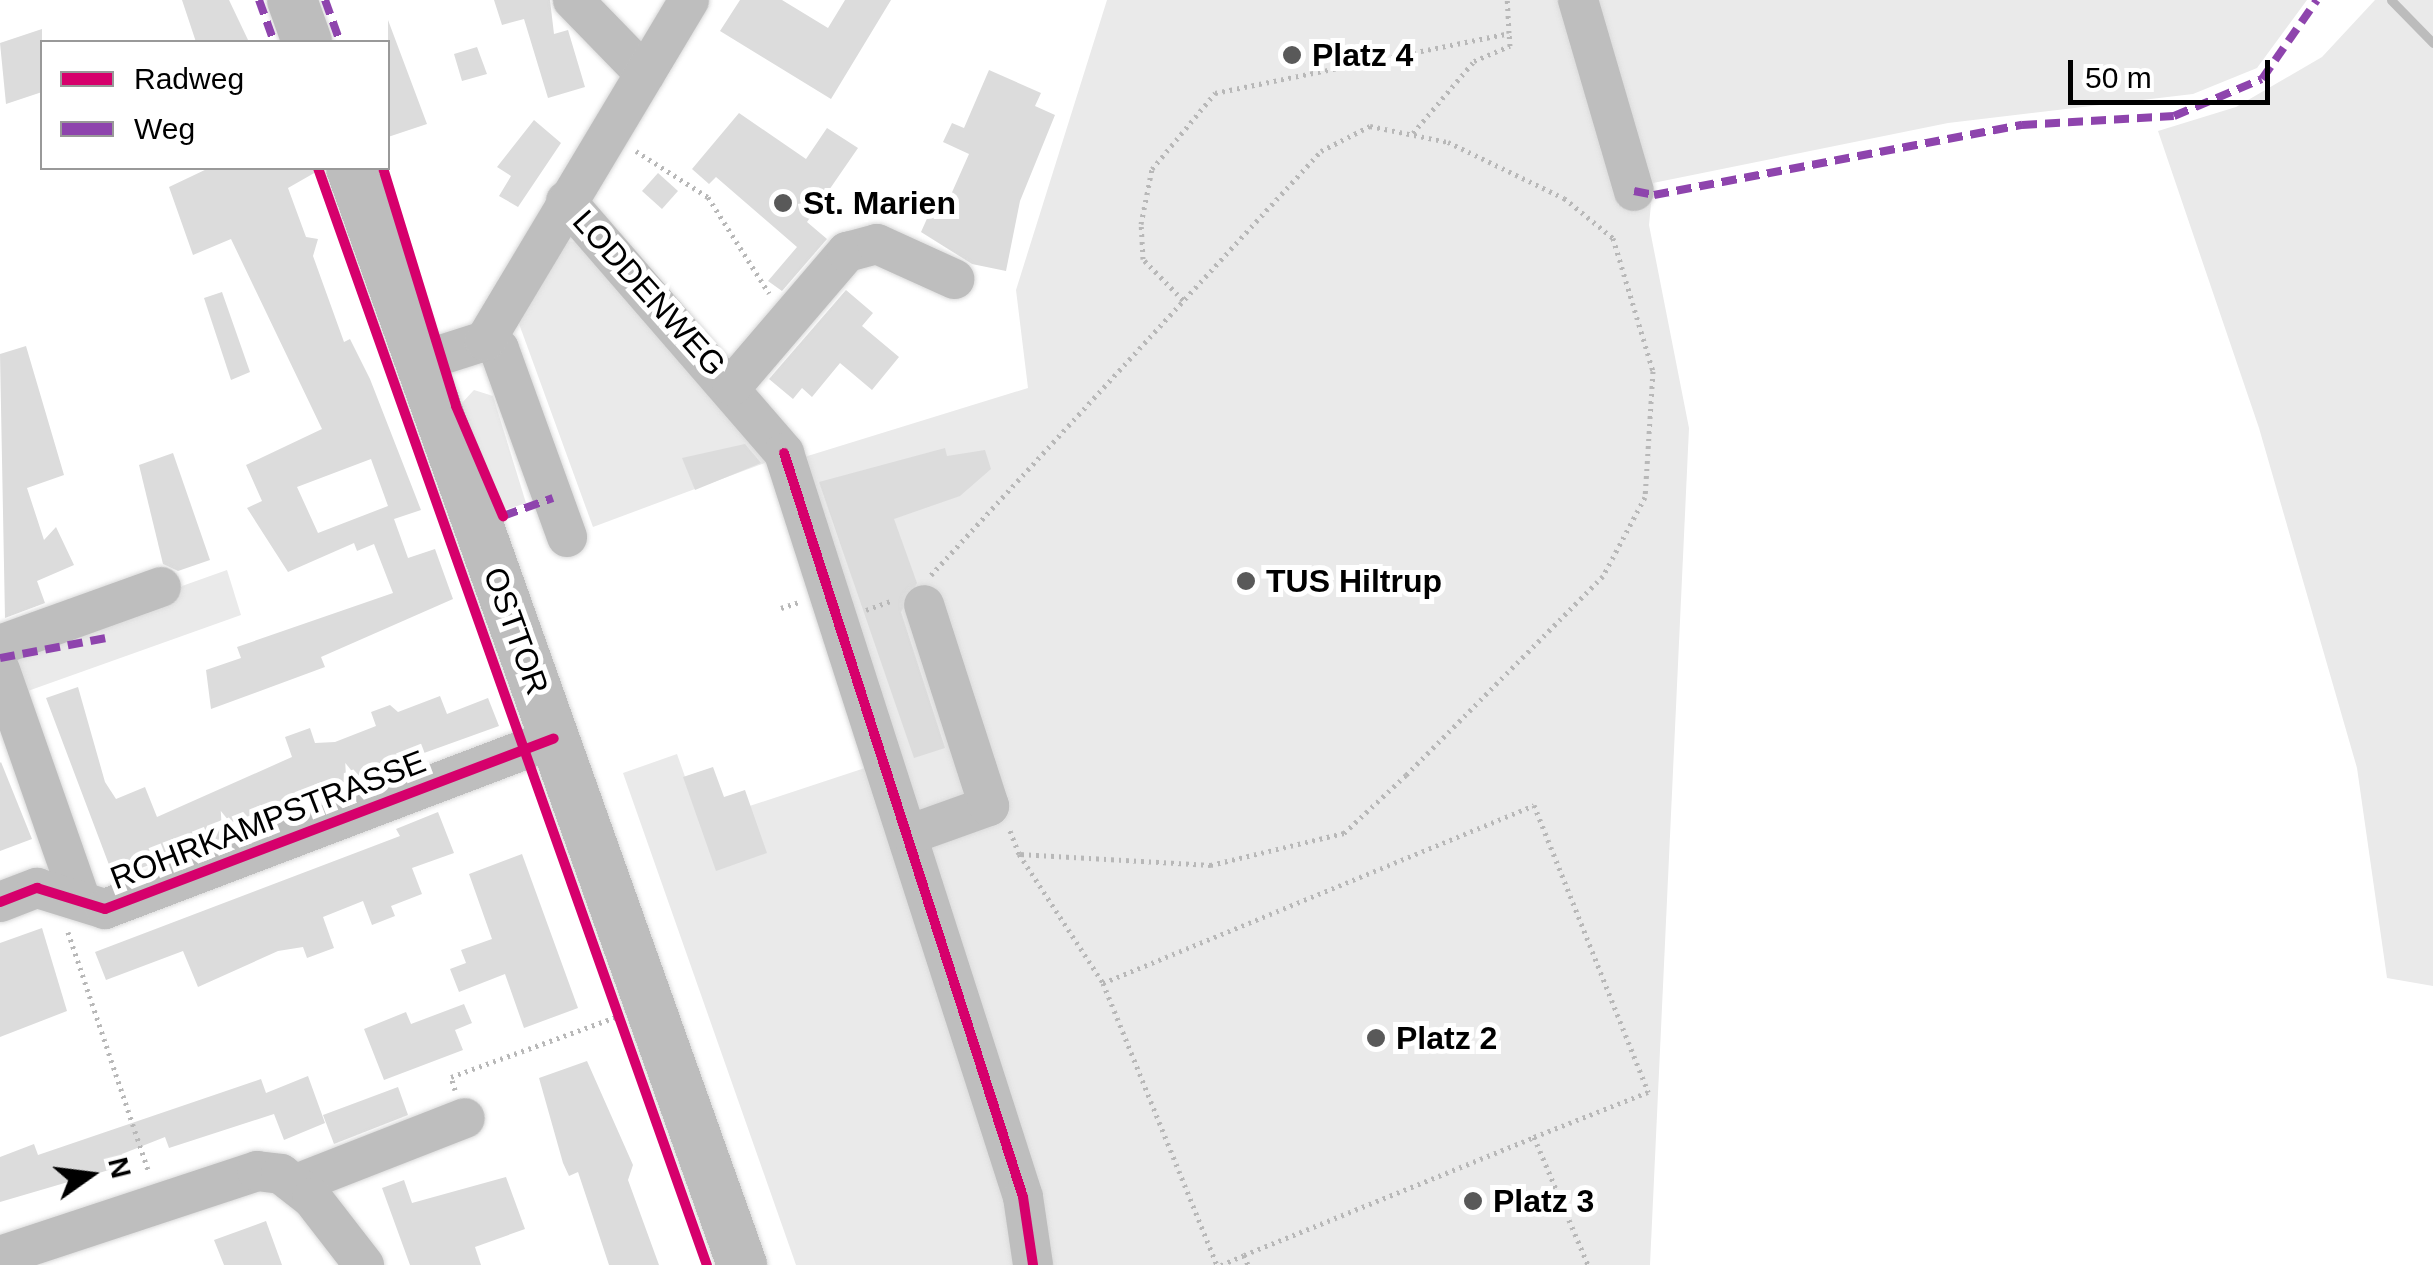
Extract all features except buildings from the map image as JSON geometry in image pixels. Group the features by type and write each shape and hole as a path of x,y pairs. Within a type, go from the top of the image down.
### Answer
{"main road":[{"path":"292,0 306,40"},
{"name":"OSTTOR","path":"351,170 742,1265"}],"street":[{"path":"573,0 645,74"},
{"name":"LODDENWEG","path":"485,341 689,0"},
{"path":"1578,0 1634,190"},
{"name":"LODDENWEG","path":"566,201 732,386 784,453 911,834 1022,1197 1033,1265"},
{"name":"LODDENWEG","path":"732,386 847,252 877,244 954,279"},
{"path":"419,362 485,341 499,348 567,537"},
{"path":"0,645 162,587"},
{"path":"911,834 989,806 919,593"},
{"path":"0,670 79,894"},
{"name":"ROHRKAMPSTRASSE","path":"0,902 37,888 79,894 105,909 554,738"},
{"path":"296,1184 466,1118"},
{"path":"0,1256 157,1199 257,1171 296,1184 364,1265"}],"path":[{"path":"1411,134 1429,124 1474,60 1510,46 1507,0"},
{"path":"1183,300 1143,259 1141,224 1152,169 1215,92 1509,32"},
{"path":"838,614 919,593 1320,151 1370,126 1448,142 1564,198 1613,238 1653,372 1645,498 1603,576 1344,833 1210,864 1019,854"},
{"path":"669,166 708,197 771,296 794,313"},
{"path":"1005,818 1019,854 1103,984 1219,1265 1648,1092 1534,804 1103,984"},
{"path":"79,894 67,928 157,1199"},
{"path":"466,1118 451,1077 618,1016"},
{"path":"1534,1136 1588,1265"},
{"path":"1244,1255 1248,1265"}],"shaded area":[{"name":"TUS Hiltrup","path":"1107,0 2307,0 2257,68 2193,94 1948,123 1653,183 1649,225 1689,428 1650,1265 796,1265 623,773 677,754 701,822 874,765 772,467 1028,388 1016,290"},
{"path":"2375,0 2433,0 2433,986 2387,978 2357,768 2259,428 2158,131 2236,107 2322,57"},
{"path":"567,241 576,242 770,461 593,527 518,321"},
{"path":"474,390 493,396 526,503 502,511 495,497 460,405"},
{"path":"227,570 241,615 25,692 8,648"}],"waterway":[{"path":"2391,0 2433,43"}],"marked path":[{"path":"259,0 273,40"},
{"path":"325,0 339,40"},
{"path":"1634,191 1654,195 2022,125 2174,116 2262,79 2317,0"},
{"path":"503,516 553,498"},
{"path":"0,658 106,638"}],"cycle path":[{"path":"319,170 707,1265"},
{"path":"384,170 456,406 503,516"},
{"path":"784,453 1023,1197 1033,1265"},
{"path":"0,902 37,888 105,909 554,738"}],"place":[{"name":"Platz 4","path":"1292,55"},
{"name":"St. Marien","path":"783,203"},
{"name":"TUS Hiltrup","path":"1246,581"},
{"name":"Platz 2","path":"1376,1038"},
{"name":"Platz 3","path":"1473,1201"}]}
